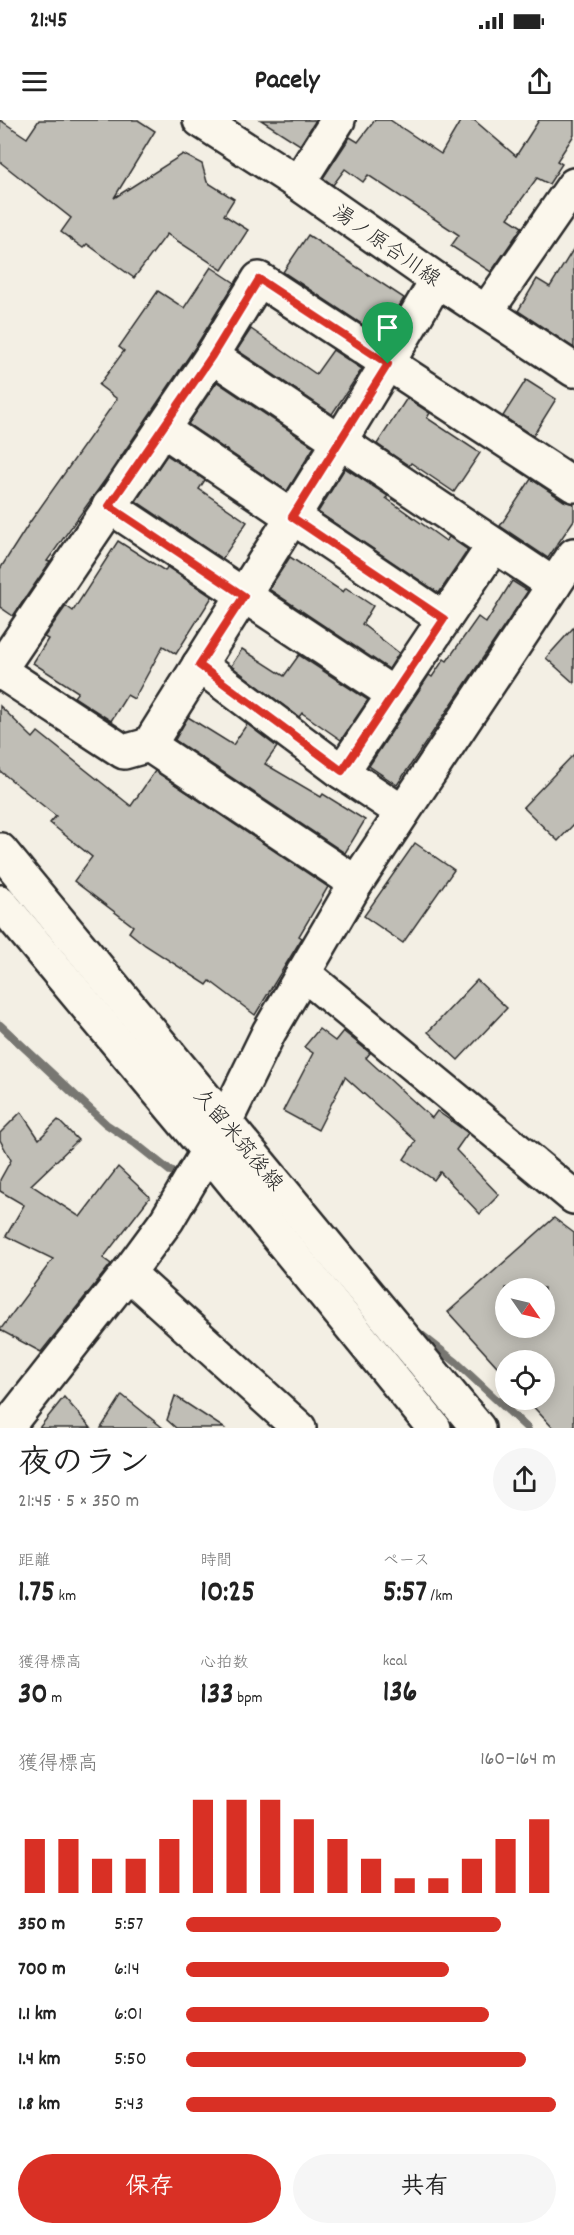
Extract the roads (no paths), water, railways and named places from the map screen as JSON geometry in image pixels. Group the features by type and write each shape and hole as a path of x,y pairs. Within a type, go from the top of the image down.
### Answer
{"street":[{"path":"298,183 338,120"},
{"name":"湯ノ原合川線","path":"221,126 437,280 574,370"},
{"path":"486,312 574,185"},
{"path":"437,280 388,364 149,745 124,752 0,670 212,356 259,279 388,364 574,485"},
{"path":"212,356 554,585"},
{"path":"162,429 444,619"},
{"path":"109,506 393,694"},
{"path":"342,771 494,545"},
{"path":"6,1428 167,1220 225,1122 269,1032 356,883 574,555"},
{"path":"199,665 342,771 402,812"},
{"path":"149,745 356,883"},
{"name":"久留米筑後線","path":"0,850 478,1428"},
{"name":"久留米筑後線","path":"0,902 208,1151 434,1428"},
{"path":"303,973 574,1197"},
{"path":"128,1273 299,1428"}],"waterway":[{"path":"0,1025 106,1124 170,1171 184,1175"},
{"path":"419,1333 456,1362 527,1428"}]}
